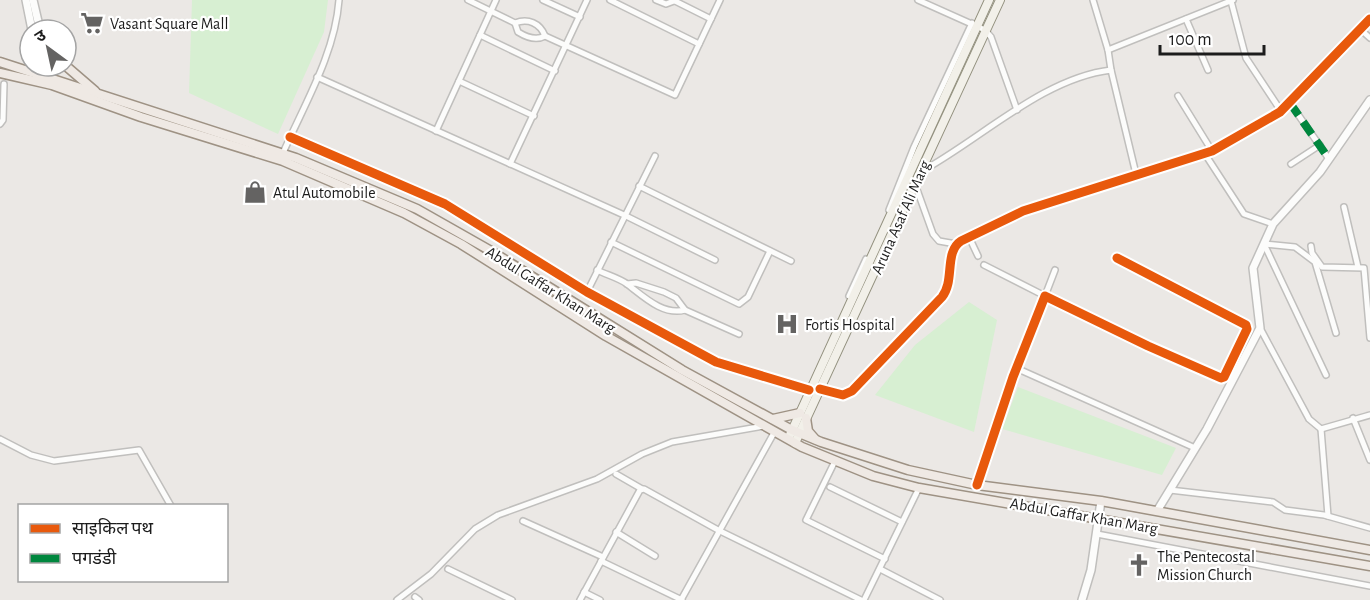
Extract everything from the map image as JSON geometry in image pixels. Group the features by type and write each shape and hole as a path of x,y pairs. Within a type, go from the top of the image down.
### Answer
{"main road":[{"name":"Aruna Asaf Ali Marg","path":"795,443 796,432 809,390 990,0"},
{"name":"Aruna Asaf Ali Marg","path":"803,415 820,389 919,172 978,26 1000,0"},
{"name":"Abdul Gaffar Khan Marg","path":"0,62 18,67"},
{"name":"Abdul Gaffar Khan Marg","path":"0,73 18,73"},
{"path":"78,76 99,94"},
{"name":"Abdul Gaffar Khan Marg","path":"51,78 283,161 404,213 461,244 606,336 772,425 908,470 977,485 1101,501 1370,550"},
{"name":"Abdul Gaffar Khan Marg","path":"52,78 283,153 369,187 437,220 772,425 795,443 873,476 919,488 1370,566"},
{"path":"772,425 803,415 808,431 821,442"}],"street":[{"path":"26,0 30,18"},
{"path":"33,0 37,18"},
{"path":"283,153 317,77 336,23 339,0"},
{"path":"468,0 515,23 526,20 541,27 545,36"},
{"path":"436,131 496,0"},
{"path":"543,0 580,17"},
{"path":"510,164 588,0"},
{"path":"610,0 699,44"},
{"path":"656,0 666,4 673,1 711,19"},
{"path":"515,23 518,32 522,34 537,39 545,36 567,44 675,95 720,0"},
{"path":"918,0 978,26 991,38 1017,110"},
{"path":"1093,0 1108,50 1136,174"},
{"path":"1108,50 1232,0 1246,58 1281,111"},
{"path":"1186,19 1208,70"},
{"path":"914,183 933,234 939,241 956,244 1016,214 1212,151 1281,111 1370,19"},
{"path":"849,296 978,26"},
{"path":"1360,29 1370,38"},
{"path":"480,35 555,71"},
{"path":"919,172 1017,110 1072,81 1091,73 1111,70"},
{"path":"317,77 624,215 715,260"},
{"path":"459,81 534,116"},
{"path":"0,124 3,120 4,84"},
{"path":"1178,96 1212,151"},
{"path":"1290,103 1329,159"},
{"path":"1328,516 1321,429 1309,419 1260,328 1253,268 1273,224 1329,159 1369,104"},
{"path":"290,137 445,204 587,292 716,362 809,390"},
{"path":"1291,164 1320,145"},
{"path":"1205,154 1244,214 1273,224"},
{"path":"587,292 655,156"},
{"path":"639,186 792,261"},
{"path":"1344,207 1358,267"},
{"path":"969,237 978,256"},
{"path":"611,242 739,304 748,297 770,251"},
{"path":"820,389 843,395 852,391 942,297 947,288 956,244"},
{"path":"1264,244 1295,247 1315,262 1336,333"},
{"path":"1264,244 1326,375"},
{"path":"1311,246 1312,253 1322,267 1358,267 1366,271 1370,338"},
{"path":"984,265 1151,348 1222,378 1247,326 1117,258"},
{"path":"597,270 627,284 639,295 666,309 678,312 685,310"},
{"path":"977,485 1000,412 1055,270"},
{"path":"627,284 636,283 664,292 676,298 685,310 739,334"},
{"path":"1157,511 1195,448 1260,328"},
{"path":"1016,368 1195,448"},
{"path":"1321,429 1370,415"},
{"path":"1353,418 1370,460"},
{"path":"397,600 431,574 475,529 498,515 597,479 642,454 672,442 772,425 761,455 681,600 523,521"},
{"path":"0,439 31,455 54,460 139,450 170,504"},
{"path":"836,461 806,519 885,559"},
{"path":"616,474 718,530 862,600 885,559 919,488"},
{"path":"830,487 902,522"},
{"path":"580,600 642,489"},
{"path":"1170,490 1273,502 1285,510 1328,516 1370,528"},
{"path":"1082,600 1091,570 1101,501"},
{"path":"616,532 655,556"},
{"path":"1097,534 1370,586"},
{"path":"880,568 940,600"},
{"path":"448,569 512,600"},
{"path":"584,592 600,600"}],"green space":[{"path":"192,0 328,0 324,32 278,134 189,93"},
{"path":"969,302 997,320 974,432 875,395 915,345"},
{"path":"1018,387 1176,448 1162,475 1002,429"}],"marked path":[{"path":"1290,103 1329,159"}],"cycle path":[{"path":"820,389 843,395 852,391 942,297 948,283 953,252 961,241 1023,211 1212,151 1280,112 1370,19"},
{"path":"290,137 445,204 587,292 716,362 809,390"},
{"path":"977,485 1013,377 1045,296 1148,346 1221,378 1224,377 1247,329 1246,325 1117,258"}],"place":[{"name":"Vasant Square Mall","path":"92,23"},
{"name":"Atul Automobile","path":"255,192"},
{"name":"Fortis Hospital","path":"787,324"},
{"name":"The Pentecostal Mission Church","path":"1139,565"}]}
